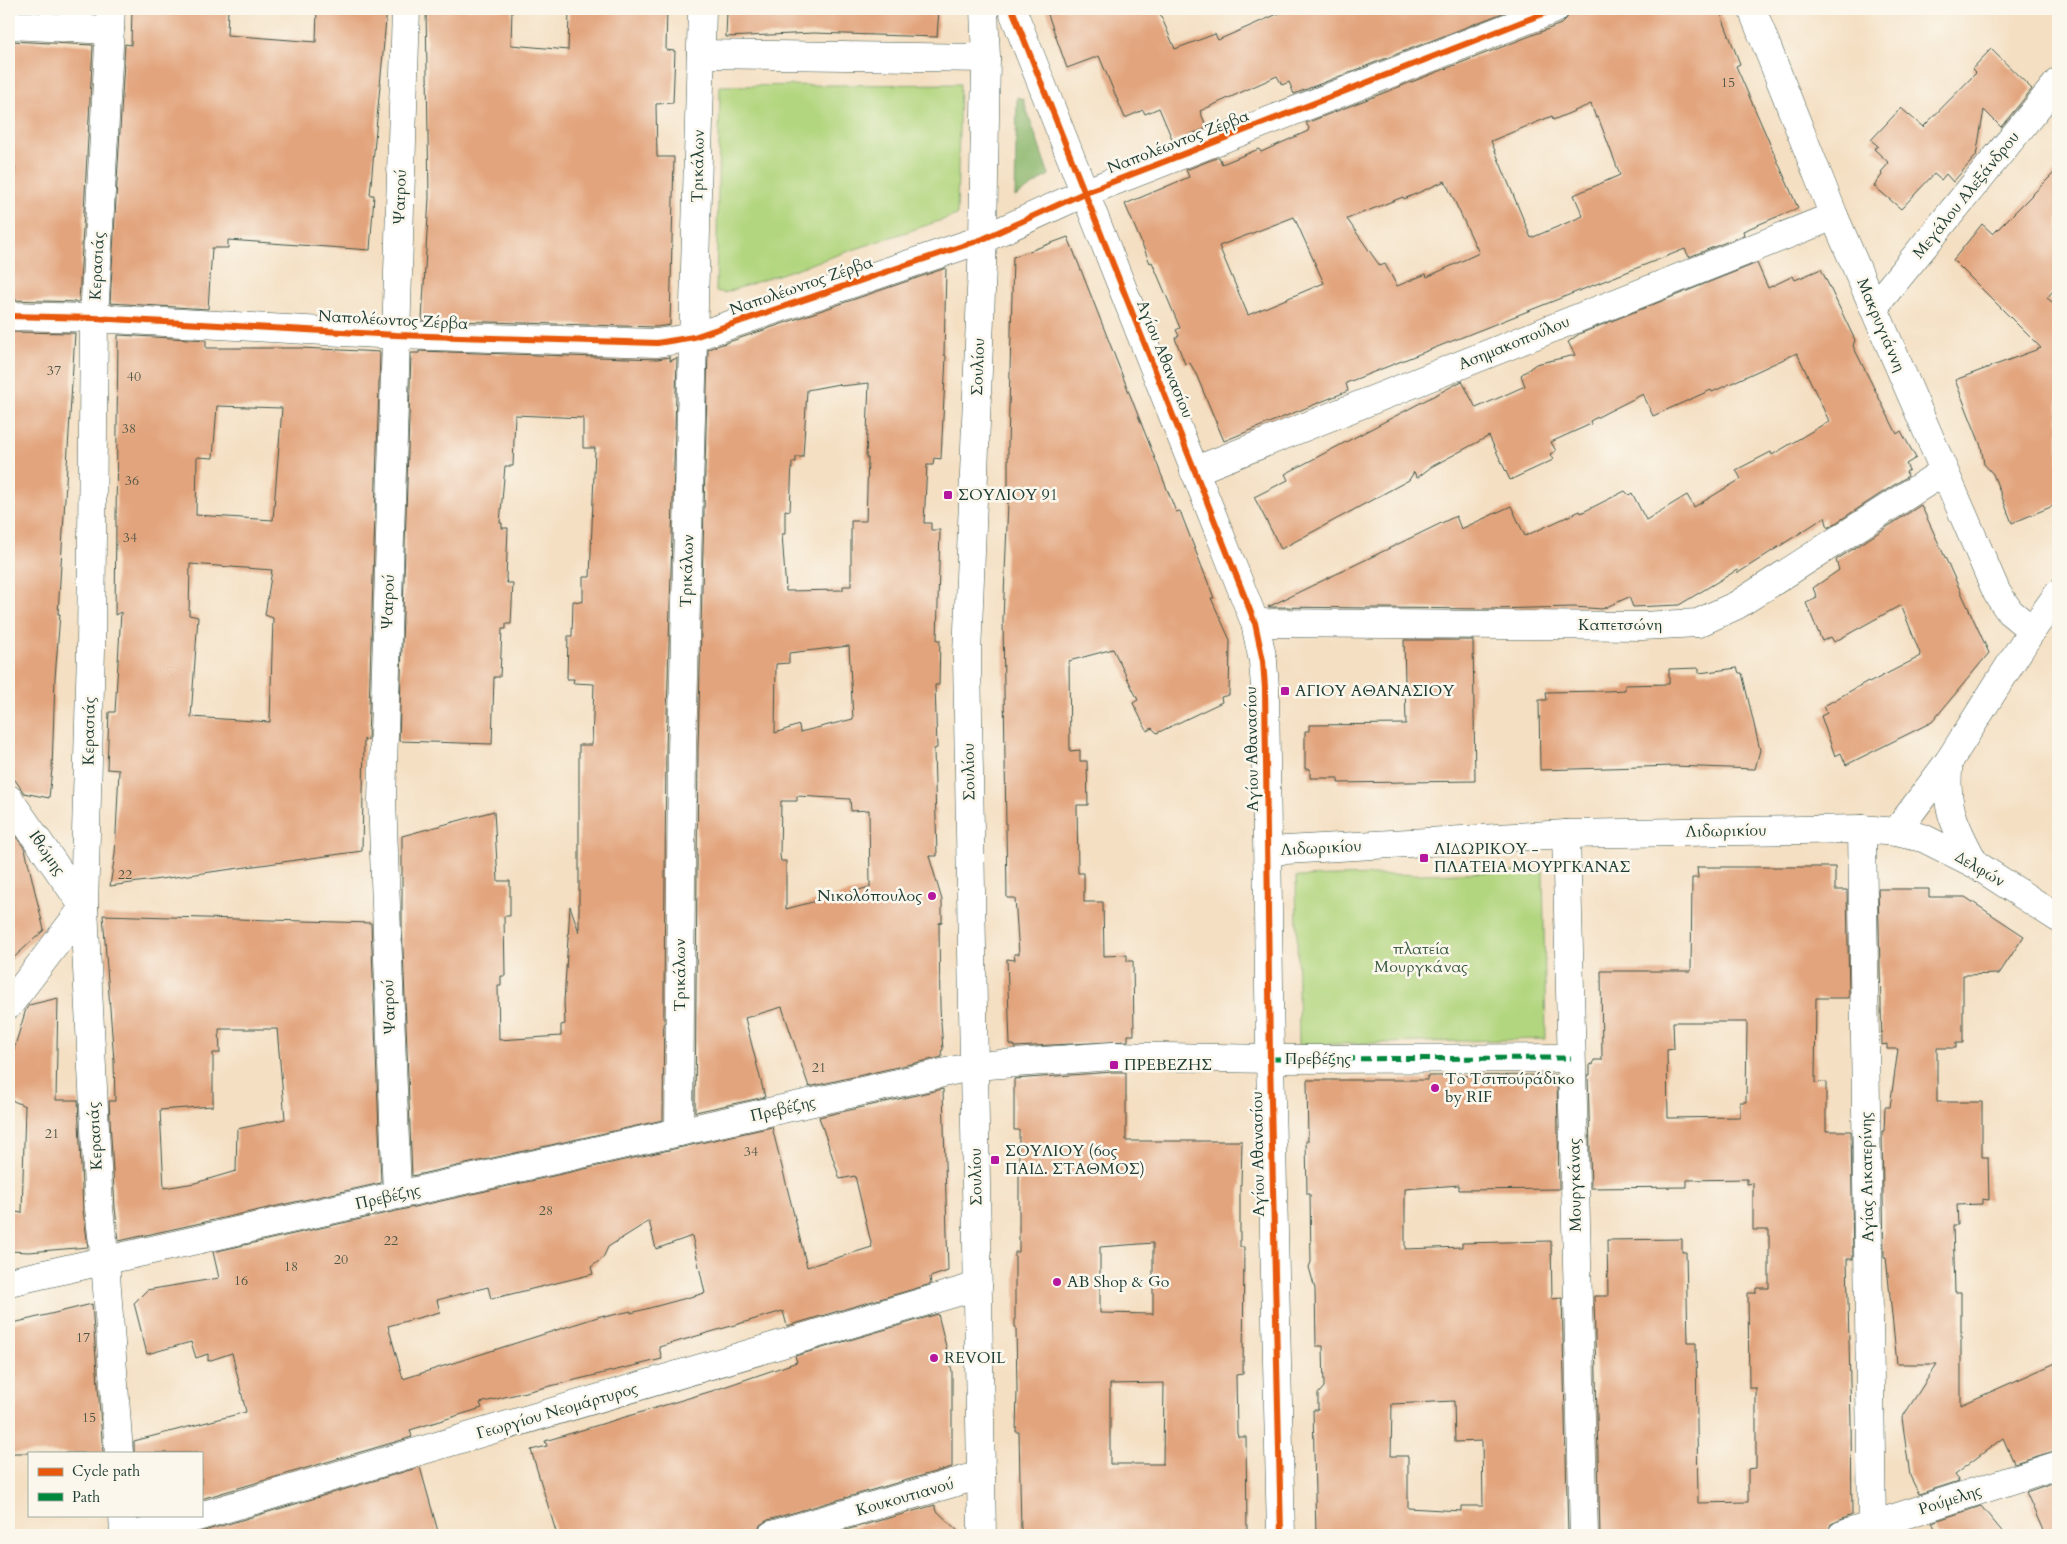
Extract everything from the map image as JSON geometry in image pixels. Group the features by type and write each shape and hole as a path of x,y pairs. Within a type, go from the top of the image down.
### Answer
{"street":[{"name":"Ψαrρού","path":"397,1195 382,800 406,9"},
{"name":"Τρικάλων","path":"679,1132 682,750 702,9"},
{"name":"Σουλίου","path":"982,1535 967,656 983,240 986,58 984,9"},
{"name":"Αγίου Αθανασίου","path":"1012,9 1255,623 1263,661 1281,1535"},
{"name":"Ναπολέωντος Ζέρβα","path":"9,316 94,318 396,335 657,343 694,337 983,240 1084,194 1555,9"},
{"name":"Μακρυγιάννη","path":"1761,14 1834,216 1943,472 1997,592 2010,612 2032,630"},
{"path":"9,25 110,20"},
{"name":"Κερασιάς","path":"110,20 94,318 90,649 84,906 99,1208 105,1261 119,1452"},
{"path":"701,54 986,58"},
{"name":"Μεγάλου Αλεξάνδρου","path":"1874,307 2058,82"},
{"name":"Ασημακοπούλου","path":"1194,471 1834,216"},
{"name":"Καπετσώνη","path":"1255,623 1642,626 1698,623 1737,605 1943,472"},
{"path":"1896,832 1949,761 2032,630 2056,600"},
{"path":"1949,761 1946,791 1949,805 1961,839 1975,864"},
{"name":"Ιθώμης","path":"9,799 84,906"},
{"name":"Λιδωρικίου","path":"1268,851 1566,834 1862,829 1896,832"},
{"name":"Αγίας Αικατερίνης","path":"1862,829 1872,1525"},
{"name":"Δελφών","path":"1896,832 1923,838 1975,864 2058,918"},
{"name":"Μουργκάνας","path":"1566,834 1584,1535"},
{"path":"9,1006 84,906"},
{"name":"Πρεβέζης","path":"9,1282 974,1066 1113,1056 1270,1059 1571,1058"},
{"name":"Γεωργίου Νεομάρτυρος","path":"202,1515 978,1286"},
{"name":"Ρούμελης","path":"1842,1535 2058,1465"},
{"name":"Κουκουτιανού","path":"772,1535 981,1475"},
{"path":"123,1516 124,1535"},
{"name":"Γεωργίου Νεομάρτυρος","path":"136,1535 200,1516"}],"green space":[{"path":"960,84 957,215 724,293 716,291 720,86"},
{"path":"1017,97 1023,99 1049,175 1015,197"},
{"name":"πλατεία Μουργκάνας","path":"1543,871 1546,1039 1299,1045 1296,877"}],"building":[{"path":"132,9 228,9 227,35 316,42 317,9 387,9 370,195 374,195 370,250 228,240 228,248 212,248 208,309 110,303 125,44 131,45"},
{"path":"426,9 512,9 511,45 568,50 569,9 667,9 666,50 675,51 673,103 656,104 657,157 674,157 670,325 656,327 422,320 429,198"},
{"path":"727,9 939,9 937,37 814,33 726,37"},
{"path":"1046,9 1158,9 1175,49 1215,34 1218,40 1289,9 1513,9 1294,94 1289,82 1282,85 1277,76 1200,111 1207,128 1173,141 1159,108 1145,114 1143,110 1125,118 1099,56 1067,68"},
{"path":"1570,9 1719,9 1740,64 1736,66 1798,208 1743,231 1744,235 1689,257 1685,249 1346,383 1348,391 1224,441 1196,374 1190,363 1185,364 1175,338 1179,336 1176,330 1180,328 1125,204 1189,177 1186,170 1219,157 1222,164 1259,149 1261,152 1308,131 1309,128 1306,123 1561,24 1567,18","holes":["1591,104 1596,118 1598,117 1620,175 1574,195 1583,216 1531,238 1491,141 1552,116 1553,120","1445,181 1479,253 1427,277 1426,274 1397,286 1385,264 1380,266 1347,219 1403,197 1404,199","1294,217 1324,283 1248,315 1219,246"]},
{"path":"9,41 93,45 79,302 9,300 9,262 15,168 9,167"},
{"path":"1991,49 2032,89 2001,127 1984,110 1976,156 1953,182 1946,174 1941,180 1934,174 1901,209 1874,186 1882,175 1881,172 1889,163 1874,149 1878,146 1871,140 1901,108 1923,127 1976,73 1972,69"},
{"path":"2058,169 2058,285 2047,298 2058,307 2058,504 2012,523 1993,474 1984,464 1981,446 1955,380 2041,348 1953,260 1982,224 1993,234"},
{"path":"1068,237 1176,512 1180,511 1214,598 1211,598 1230,640 1229,695 1221,697 1222,702 1157,733 1152,728 1147,731 1133,703 1138,700 1113,649 1069,661 1070,751 1080,750 1080,761 1087,761 1088,805 1077,805 1078,873 1084,873 1084,902 1103,902 1104,956 1127,955 1127,961 1133,961 1134,1035 1128,1035 1128,1041 1014,1047 1014,1045 1010,1045 1007,959 1015,960 1014,954 1019,954 1015,898 1007,898 1003,619 1008,502 1013,257"},
{"path":"1757,263 1768,288 1793,276 1795,280 1821,269 1855,340 1853,346 1897,434 1901,431 1916,458 1906,464 1909,470 1906,472 1908,476 1828,528 1825,517 1738,573 1737,570 1679,605 1633,607 1629,597 1602,609 1574,607 1490,609 1268,607 1456,516 1461,529 1511,506 1525,536 1580,511 1581,513 1625,491 1629,495 1632,493 1646,520 1687,495 1694,507 1741,479 1736,470 1771,452 1772,455 1829,421 1797,353 1712,392 1711,390 1653,416 1643,394 1590,421 1591,424 1551,442 1556,451 1550,454 1553,460 1510,480 1489,436 1431,467 1417,478 1414,472 1409,480 1281,549 1254,497 1288,480 1285,474 1462,381 1476,408 1525,386 1521,375 1536,364 1575,355 1568,342 1579,334"},
{"path":"946,268 944,355 946,356 941,459 934,458 933,465 927,465 924,523 931,523 931,530 940,530 937,640 940,640 939,685 935,685 937,748 934,749 937,856 929,856 942,900 942,922 939,923 942,1057 809,1087 782,1007 745,1018 765,1097 695,1112 698,750 708,349","holes":["869,383 866,521 851,521 851,586 843,586 843,590 786,591 782,534 785,534 785,510 790,511 792,462 796,462 796,457 803,457 807,390 839,384 841,386","849,646 853,719 800,732 799,725 775,733 776,664 789,663 789,653","797,796 850,799 851,811 869,810 870,887 786,909 786,861 781,861 780,855 781,801 797,801"]},
{"path":"9,332 75,333 49,798 24,793 9,771"},
{"path":"118,335 206,340 206,348 302,348 380,352 368,740 364,739 362,851 110,886 115,854 119,770 107,769 109,712 115,712 121,612 115,615","holes":["217,406 282,408 273,520 196,515 197,457 213,458","190,564 272,570 265,615 273,618 270,722 191,717 198,617 189,615"]},
{"path":"419,351 657,359 670,357 670,361 677,358 666,750 663,1120 412,1176 402,924 402,836 494,811 498,881 510,881 510,916 504,916 505,976 501,976 501,986 498,986 499,1040 561,1036 561,1025 565,1024 564,1002 570,906 579,932 579,745 592,745 594,684 573,683 574,679 567,679 568,636 572,636 573,601 583,602 583,577 590,577 595,448 583,448 583,418 515,415 513,466 505,466 500,523 502,523 502,528 508,528 506,578 507,583 513,583 511,624 506,624 506,629 502,629 500,677 494,677 492,744 399,741 411,353 419,353"},
{"path":"1921,505 1989,653 1932,722 1846,765 1841,753 1835,756 1821,716 1827,713 1824,706 1868,681 1869,683 1921,656 1901,605 1834,642 1831,637 1822,641 1806,603 1817,598 1813,588 1839,570 1836,560"},
{"path":"1404,640 1473,640 1475,781 1338,783 1338,778 1310,778 1310,769 1305,769 1305,731 1309,731 1309,725 1406,724"},
{"path":"1699,668 1699,673 1737,668 1739,673 1742,673 1760,750 1755,769 1674,766 1540,770 1539,700 1547,700 1546,692 1625,690 1625,685 1669,684 1669,669"},
{"path":"9,830 11,830 25,849 44,930 9,962"},
{"path":"1697,867 1835,867 1835,890 1847,890 1849,998 1816,998 1815,1083 1826,1082 1826,1131 1851,1131 1853,1259 1847,1259 1852,1515 1831,1524 1827,1535 1600,1535 1594,1296 1608,1296 1607,1240 1682,1239 1682,1252 1686,1252 1688,1343 1696,1343 1698,1503 1748,1502 1748,1469 1756,1468 1756,1388 1749,1388 1748,1293 1756,1293 1756,1288 1769,1288 1769,1230 1753,1230 1753,1183 1747,1184 1747,1179 1687,1180 1687,1187 1591,1188 1588,1075 1590,1075 1590,1064 1593,1065 1594,1060 1602,1060 1601,971 1691,971 1692,878 1698,878","holes":["1673,1022 1747,1022 1746,1102 1740,1102 1740,1117 1668,1118 1667,1050 1674,1049"]},
{"path":"1878,889 1929,889 1929,897 1965,897 2024,936 1999,974 1963,975 1963,1043 1956,1043 1956,1048 1937,1048 1937,1102 1982,1102 1982,1157 1988,1157 1989,1200 1982,1199 1982,1204 1957,1205 1958,1225 1953,1225 1955,1292 1961,1292 1961,1405 2058,1362 2058,1450 2014,1463 2003,1438 1954,1475 1959,1481 1919,1494 1910,1476 1902,1418 1937,1364 1897,1364 1886,1257 1884,1257 1882,1131 1884,1131 1885,1107 1890,1107 1898,1049 1887,1049 1887,1044 1882,1045"},
{"path":"103,915 371,923 381,1183 119,1241 115,1208 109,1101 115,1101 114,1061","holes":["219,1029 277,1029 285,1119 237,1129 236,1171 195,1183 164,1188 160,1110 213,1106 213,1053 220,1053"]},
{"path":"58,998 56,1100 78,1100 83,1210 88,1247 29,1252 9,1251 9,1211 22,1213 25,1106 9,1099 9,1066 26,1009 29,1005"},
{"path":"1126,1072 1126,1141 1242,1141 1240,1247 1244,1247 1243,1374 1236,1375 1237,1433 1238,1437 1246,1437 1247,1534 1088,1535 1088,1531 1021,1531 1019,1432 1016,1432 1015,1327 1015,1252 1019,1252 1019,1130 1014,1130 1014,1079","holes":["1153,1243 1153,1314 1100,1313 1100,1247","1164,1383 1163,1464 1110,1464 1110,1384"]},
{"path":"1557,1075 1559,1189 1459,1190 1459,1185 1405,1189 1405,1249 1462,1247 1462,1243 1551,1241 1552,1299 1562,1298 1568,1535 1316,1535 1313,1410 1318,1410 1318,1394 1324,1387 1323,1346 1316,1346 1315,1289 1309,1267 1311,1262 1310,1194 1307,1194 1307,1080 1427,1080 1427,1076","holes":["1454,1401 1455,1442 1482,1441 1483,1506 1461,1506 1461,1511 1408,1508 1408,1456 1391,1456 1392,1404"]},
{"path":"943,1089 948,1271 930,1277 931,1284 787,1326 783,1311 659,1347 662,1359 480,1403 482,1408 410,1430 412,1437 202,1499 202,1452 134,1452 134,1441 246,1412 232,1353 208,1361 208,1354 196,1358 191,1342 147,1354 134,1303 147,1290 219,1278 213,1252 772,1127 807,1267 872,1247 855,1176 840,1179 819,1117","holes":["649,1221 656,1249 692,1236 705,1293 631,1313 631,1311 604,1317 604,1315 403,1379 388,1326 440,1312 437,1300 488,1287 491,1299 593,1274 591,1267 603,1258 608,1247"]},
{"path":"92,1304 103,1452 9,1453 9,1324"},
{"path":"938,1314 952,1371 952,1467 768,1520 760,1525 757,1535 557,1535 531,1450 547,1446 545,1441 712,1391 797,1362 795,1356"},
{"path":"420,1467 439,1535 201,1535 201,1532"},
{"path":"2058,1481 2058,1535 2045,1535 2026,1492"},
{"path":"935,1505 935,1509 962,1535 828,1535"},
{"path":"1981,1506 2005,1535 1938,1535 1932,1522"}],"marked path":[{"path":"1270,1059 1571,1058"}],"cycle path":[{"path":"1012,9 1255,623 1263,661 1281,1535"},
{"path":"9,316 94,318 396,335 657,343 694,337 983,239 1084,193 1555,9"}],"place":[{"name":"ΣΟΥΛΙΟΥ 91","path":"948,495"},
{"name":"ΑΓΙΟΥ ΑΘΑΝΑΣΙΟΥ","path":"1285,691"},
{"name":"ΛΙΔΩΡΙΚΟΥ - ΠΛΑΤΕΙΑ ΜΟΥΡΓΚΑΝΑΣ","path":"1424,858"},
{"name":"Νικολόπουλος","path":"932,896"},
{"name":"ΠΡΕΒΕΖΗΣ","path":"1114,1065"},
{"name":"To Τσιπούράδικο by RIF","path":"1435,1088"},
{"name":"ΣΟΥΛΙΟΥ (6ος ΠΑΙΔ. ΣΤΑΘΜΟΣ)","path":"995,1160"},
{"name":"AB Shop & Go","path":"1057,1282"},
{"name":"REVOIL","path":"934,1358"}]}
